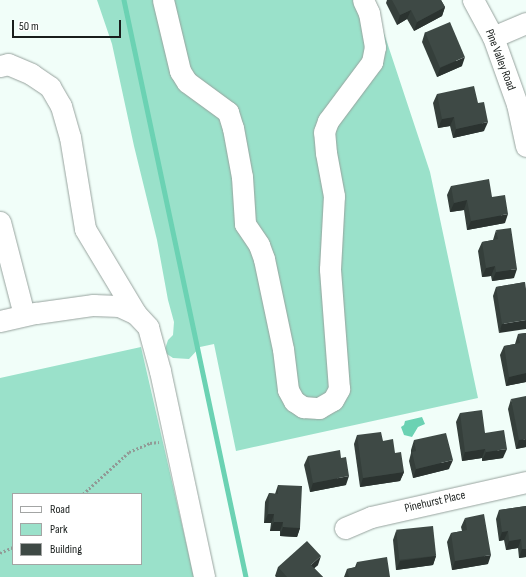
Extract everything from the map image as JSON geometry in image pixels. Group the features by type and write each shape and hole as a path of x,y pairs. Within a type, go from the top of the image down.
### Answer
{"street":[{"path":"163,0 180,71 188,82 228,112 234,128 242,177 245,224 259,245 264,259 283,349 288,390 294,401 302,407 319,408 333,400 339,389 330,269 334,196 324,132 328,122 372,62 375,47 369,13 363,0"},
{"name":"Pine Valley Road","path":"473,0 493,38 517,104 526,146"},
{"path":"493,38 526,22"},
{"path":"0,66 8,64 31,74 50,87 61,106 70,137 85,229 136,314 148,327 153,342 204,577"},
{"path":"0,222 24,316"},
{"path":"0,321 93,305 118,306 136,314"},
{"name":"Pinehurst Place","path":"345,528 371,517 526,482"}],"path":[{"path":"84,493 129,452 150,443 175,441"},
{"path":"0,553 12,547"}],"green space":[{"path":"97,0 373,0 430,172 478,398 236,451 214,344 200,347 189,359 173,358 164,352 168,340 173,335 174,322 168,300 157,240 134,146 112,44"},
{"path":"141,347 194,577 0,577 0,378"}],"shaded area":[{"path":"422,417 425,424 418,427 412,437 404,435 401,427 404,425 405,421"}],"building":[{"path":"392,0 441,0 445,7 417,22 411,10 400,15"},
{"path":"450,22 465,57 440,68 425,33"},
{"path":"474,86 478,103 484,102 488,122 456,129 454,117 442,119 437,94"},
{"path":"489,179 492,197 505,195 508,214 471,221 467,200 454,203 451,186"},
{"path":"511,228 517,269 496,272 495,266 486,268 482,242 498,239 496,230"},
{"path":"525,282 526,320 502,324 496,287"},
{"path":"526,333 526,373 509,377 504,346 520,343 518,334"},
{"path":"526,396 526,439 519,440 511,399"},
{"path":"482,410 485,433 504,430 507,449 486,452 485,449 465,452 460,413"},
{"path":"381,432 383,441 393,439 395,453 401,452 404,472 363,478 357,435"},
{"path":"446,433 453,460 416,469 412,452 416,451 414,440"},
{"path":"340,450 341,458 346,457 349,476 313,483 308,456"},
{"path":"278,485 302,486 300,528 283,527 283,522 274,522 274,514 268,514 269,493 278,494"},
{"path":"526,506 526,549 522,549 521,539 509,541 508,531 502,532 499,510"},
{"path":"484,514 491,555 455,561 451,533 467,530 465,518"},
{"path":"433,526 436,556 399,560 396,530"},
{"path":"307,541 321,556 311,565 323,577 287,577 278,567"},
{"path":"387,557 390,577 349,577 347,569 357,567 357,562"}],"waterway":[{"path":"124,0 246,577"}]}
